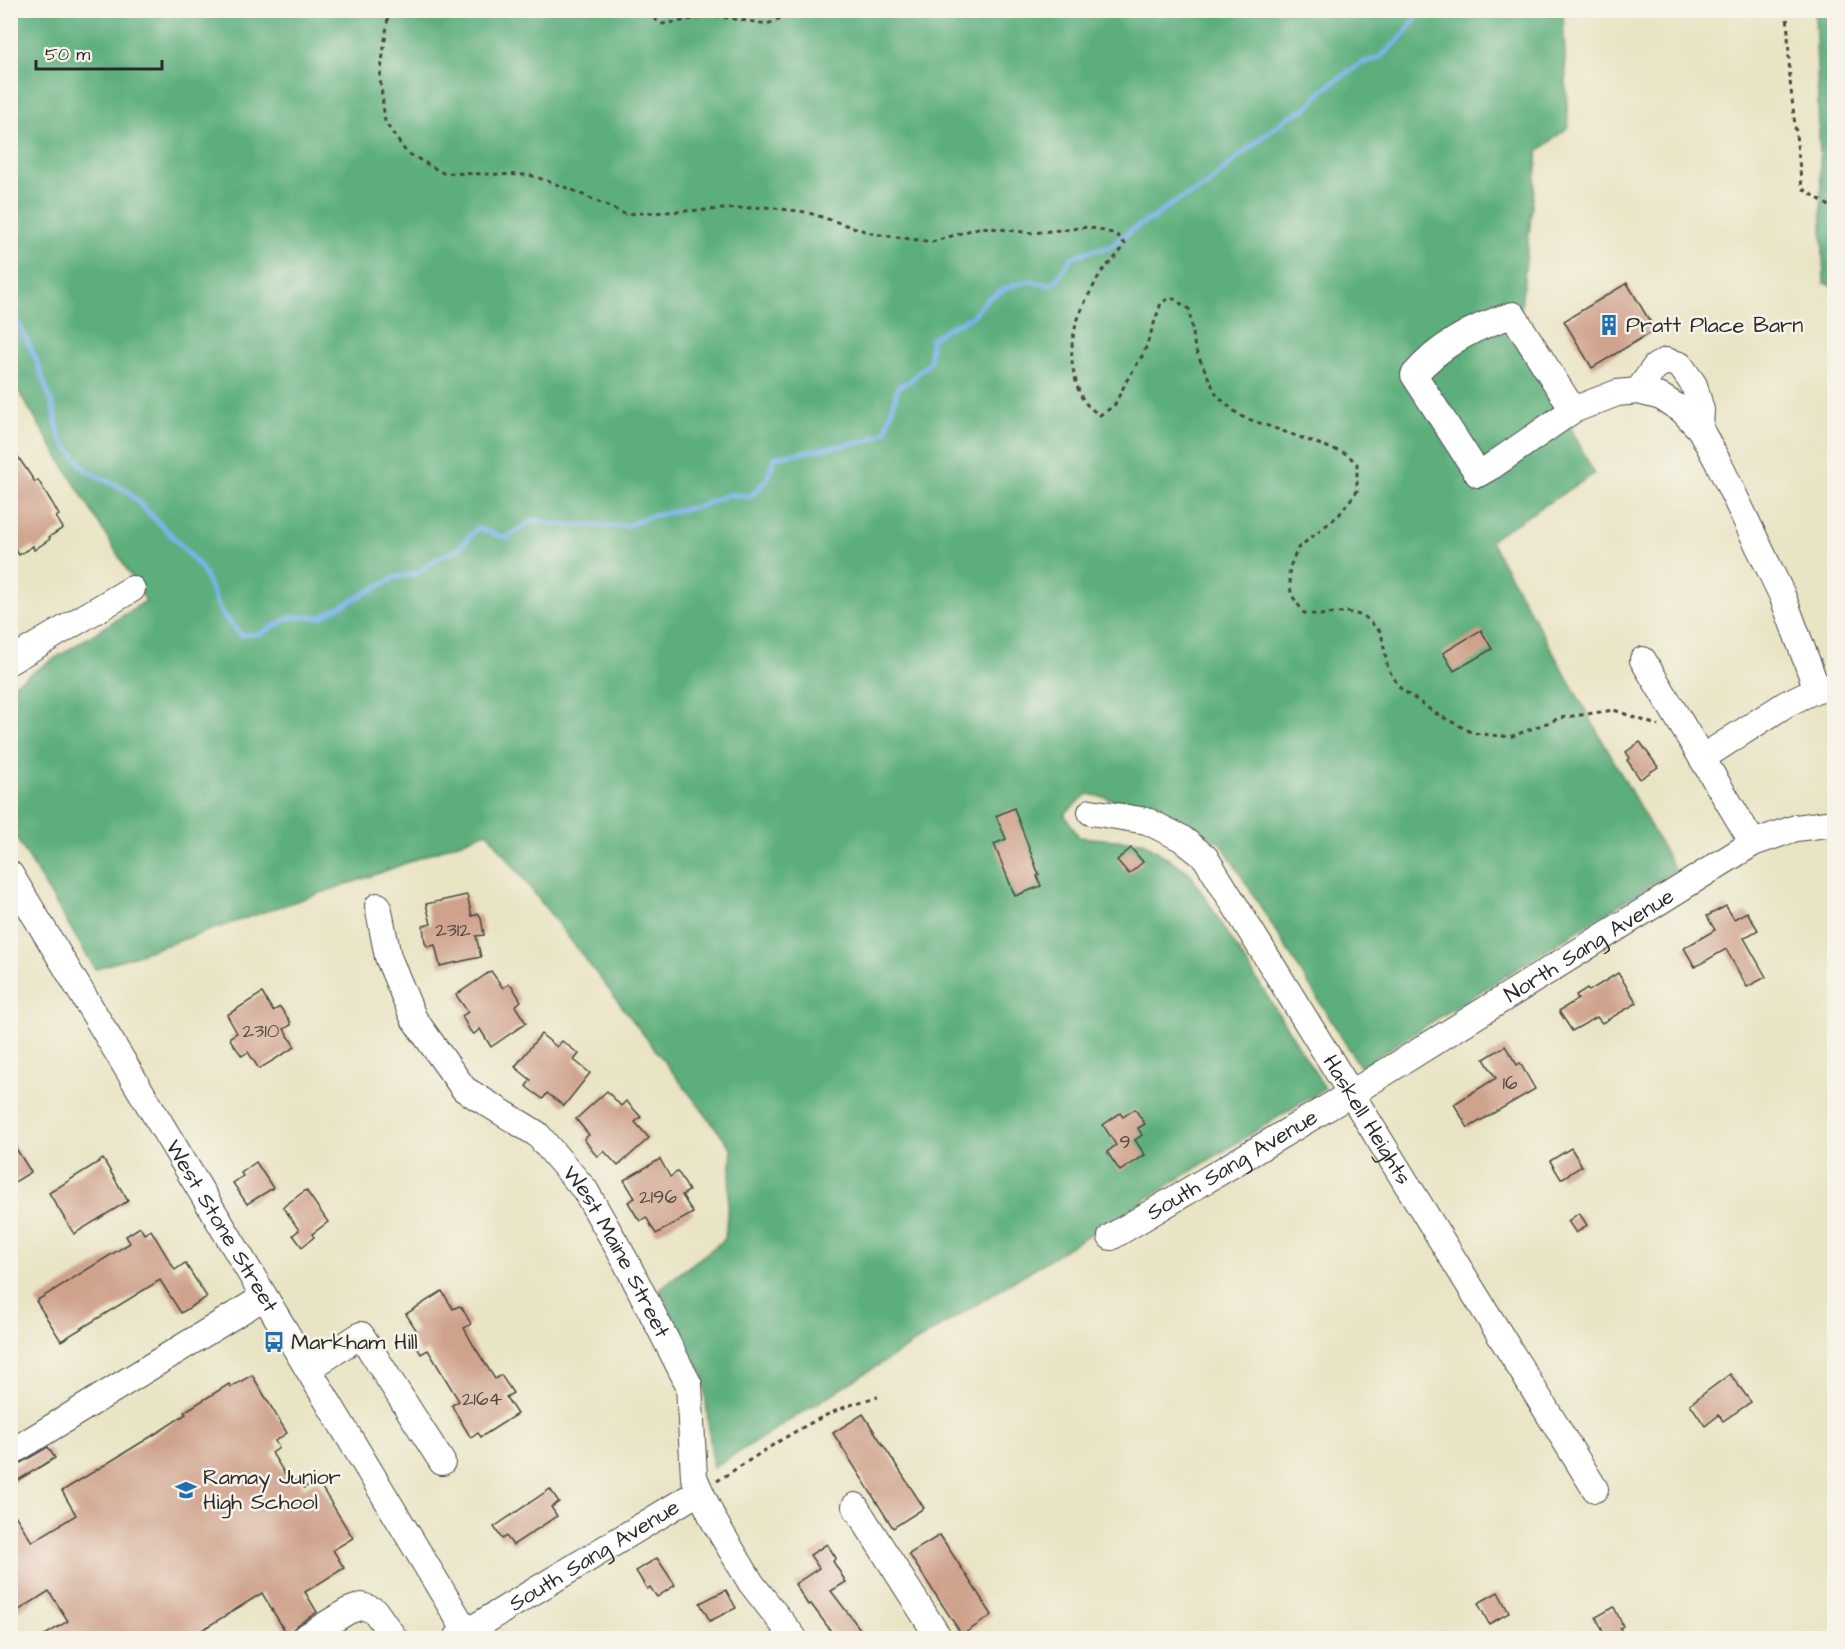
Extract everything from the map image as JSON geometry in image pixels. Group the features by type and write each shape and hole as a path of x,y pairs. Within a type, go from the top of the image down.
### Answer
{"street":[{"path":"1573,410 1513,315 1459,337 1425,363 1414,375 1478,474 1573,410 1617,393 1638,391 1661,397 1682,410 1700,429 1826,688 1786,704 1702,758"},
{"path":"1638,391 1655,367 1666,361 1680,365 1694,385 1701,410 1700,429"},
{"path":"10,661 132,589"},
{"path":"1643,660 1753,843"},
{"name":"Haskell Heights","path":"1091,812 1147,821 1181,838 1205,857 1594,1489"},
{"name":"North Sang Avenue","path":"1352,1093 1753,843 1796,828 1834,823"},
{"name":"West Stone Street","path":"14,886 308,1369 465,1637"},
{"name":"West Maine Street","path":"378,906 388,957 414,1019 464,1089 537,1134 585,1190 625,1260 689,1385 694,1477 700,1491 714,1521 751,1583 794,1638"},
{"name":"South Sang Avenue","path":"1111,1237 1352,1093"},
{"path":"10,1453 264,1297"},
{"path":"308,1369 361,1335 442,1462"},
{"name":"South Sang Avenue","path":"465,1637 700,1491"},
{"path":"855,1506 939,1638"},
{"path":"304,1638 348,1611 362,1606 375,1611 394,1638"}],"path":[{"path":"389,10 380,76 385,122 406,152 443,173 530,175 570,189 625,214 765,207 806,212 874,234 933,242 981,227 1033,233 1088,228 1116,234 1125,244 1119,254 1103,269 1083,304 1075,322 1072,338 1073,367 1077,388 1086,407 1100,415 1114,406 1144,353 1161,303 1171,297 1189,309 1195,349 1217,396 1240,416 1347,454 1357,464 1357,491 1338,514 1298,548 1289,569 1291,594 1305,613 1320,615 1347,612 1364,616 1381,633 1388,669 1400,688 1435,713 1473,733 1510,737 1560,718 1614,710 1664,728"},
{"path":"638,10 663,24 714,16 768,24 797,10"},
{"path":"1787,10 1790,81 1802,188 1834,209"},
{"path":"700,1491 806,1426 853,1402 878,1397"}],"green space":[{"path":"11,11 1563,11 1568,127 1538,152 1519,325 1594,474 1490,540 1675,870 1360,1067 1221,843 1162,810 1088,794 1064,814 1079,837 1143,842 1189,872 1325,1088 713,1468 703,1375 659,1289 725,1239 732,1149 487,832 380,873 95,969 11,829 11,686 146,601 11,379"},
{"path":"1815,11 1834,11 1834,286 1824,283"}],"building":[{"name":"Pratt Place Barn","path":"1627,283 1655,330 1592,368 1564,321"},
{"path":"10,445 35,482 38,480 59,515 56,517 63,528 34,550 33,546 19,555 10,542"},
{"path":"1481,630 1492,649 1454,671 1443,653"},
{"path":"1640,742 1658,767 1640,779 1627,760 1630,758 1626,752"},
{"path":"1014,808 1041,886 1015,896 994,844 1006,839 996,816"},
{"path":"1131,848 1143,862 1129,874 1117,860"},
{"path":"467,895 472,916 479,914 481,918 484,935 476,936 481,957 440,966 435,945 428,947 425,943 423,926 431,924 426,904"},
{"path":"1726,906 1734,919 1747,912 1758,930 1744,938 1766,977 1747,987 1726,949 1695,967 1684,948 1715,930 1707,916"},
{"path":"491,971 503,988 509,984 512,986 521,1001 515,1006 526,1023 491,1047 480,1029 474,1034 470,1031 462,1016 468,1012 456,995"},
{"path":"1618,973 1637,1003 1602,1023 1597,1017 1572,1031 1559,1011 1578,999 1576,995 1587,988 1589,991"},
{"path":"262,993 273,1011 280,1007 290,1021 291,1025 284,1029 295,1047 259,1069 248,1052 242,1056 231,1041 230,1037 237,1033 227,1015"},
{"path":"541,1034 557,1047 562,1041 579,1054 574,1060 590,1073 564,1106 547,1093 543,1099 529,1089 526,1086 531,1080 515,1067"},
{"path":"1505,1046 1517,1065 1520,1063 1535,1089 1468,1128 1454,1104 1496,1078 1484,1059"},
{"path":"607,1091 621,1106 626,1101 641,1117 635,1122 649,1138 618,1166 604,1151 598,1156 594,1153 584,1139 589,1135 576,1119"},
{"path":"1135,1109 1145,1124 1138,1128 1142,1135 1135,1140 1145,1155 1120,1171 1107,1152 1116,1145 1103,1125 1120,1113 1123,1117"},
{"path":"10,1139 31,1172 10,1185"},
{"path":"1571,1148 1582,1166 1561,1179 1550,1161"},
{"path":"103,1159 128,1201 74,1234 49,1193"},
{"path":"660,1159 670,1177 677,1172 680,1175 689,1191 682,1195 693,1213 656,1234 646,1217 640,1221 628,1202 635,1198 624,1180"},
{"path":"256,1162 273,1188 247,1204 233,1183 243,1176 241,1173"},
{"path":"306,1190 328,1222 312,1234 314,1237 302,1247 293,1235 299,1230 283,1207"},
{"path":"1579,1213 1587,1225 1576,1233 1568,1221"},
{"path":"140,1227 144,1234 151,1230 175,1270 185,1263 207,1297 181,1313 160,1280 61,1341 36,1301 130,1243 126,1236"},
{"path":"442,1291 453,1309 459,1306 462,1308 471,1324 464,1328 495,1379 501,1375 513,1393 506,1397 517,1414 481,1437 478,1433 471,1438 452,1405 459,1401 428,1350 421,1354 410,1336 417,1331 406,1314"},
{"path":"1730,1374 1751,1402 1723,1421 1719,1415 1705,1426 1690,1404"},
{"path":"252,1375 287,1433 275,1441 279,1448 272,1453 291,1484 299,1479 304,1488 317,1480 353,1538 333,1550 344,1568 305,1592 317,1612 296,1626 288,1636 262,1593 189,1638 152,1638 147,1631 136,1638 40,1638 68,1621 49,1591 10,1616 10,1507 32,1542 76,1515 62,1491 160,1431 186,1414 184,1412 229,1384 231,1387"},
{"path":"863,1414 924,1508 893,1528 833,1433"},
{"path":"48,1447 55,1458 10,1485 10,1469"},
{"path":"550,1489 559,1502 551,1507 557,1516 513,1545 506,1536 502,1539 494,1527"},
{"path":"940,1535 992,1615 962,1635 909,1554"},
{"path":"827,1544 836,1558 833,1561 846,1582 831,1591 867,1638 836,1638 811,1604 808,1605 795,1584 819,1568 810,1555"},
{"path":"657,1558 675,1585 657,1597 650,1587 647,1589 636,1571"},
{"path":"726,1590 736,1608 710,1621 700,1603"},
{"path":"1498,1592 1509,1613 1489,1624 1478,1603"},
{"path":"1614,1607 1623,1626 1620,1628 1626,1638 1606,1638 1596,1617"}],"waterway":[{"path":"10,305 36,359 53,407 60,438 87,471 126,490 178,542 202,569 222,614 241,635 260,634 291,617 321,617 396,577 416,574 436,559 459,549 477,528 506,538 533,520 562,525 627,526 647,517 700,506 730,494 750,497 767,479 775,457 868,441 886,431 898,387 910,381 930,362 931,339 972,317 987,299 1011,286 1029,281 1049,285 1057,280 1072,257 1110,247 1171,204 1206,186 1287,118 1307,108 1323,90 1361,63 1379,58 1398,41 1423,10"}],"place":[{"name":"Pratt Place Barn","path":"1609,325"},
{"name":"Markham Hill","path":"274,1342"},
{"name":"Ramay Junior High School","path":"186,1490"}]}
